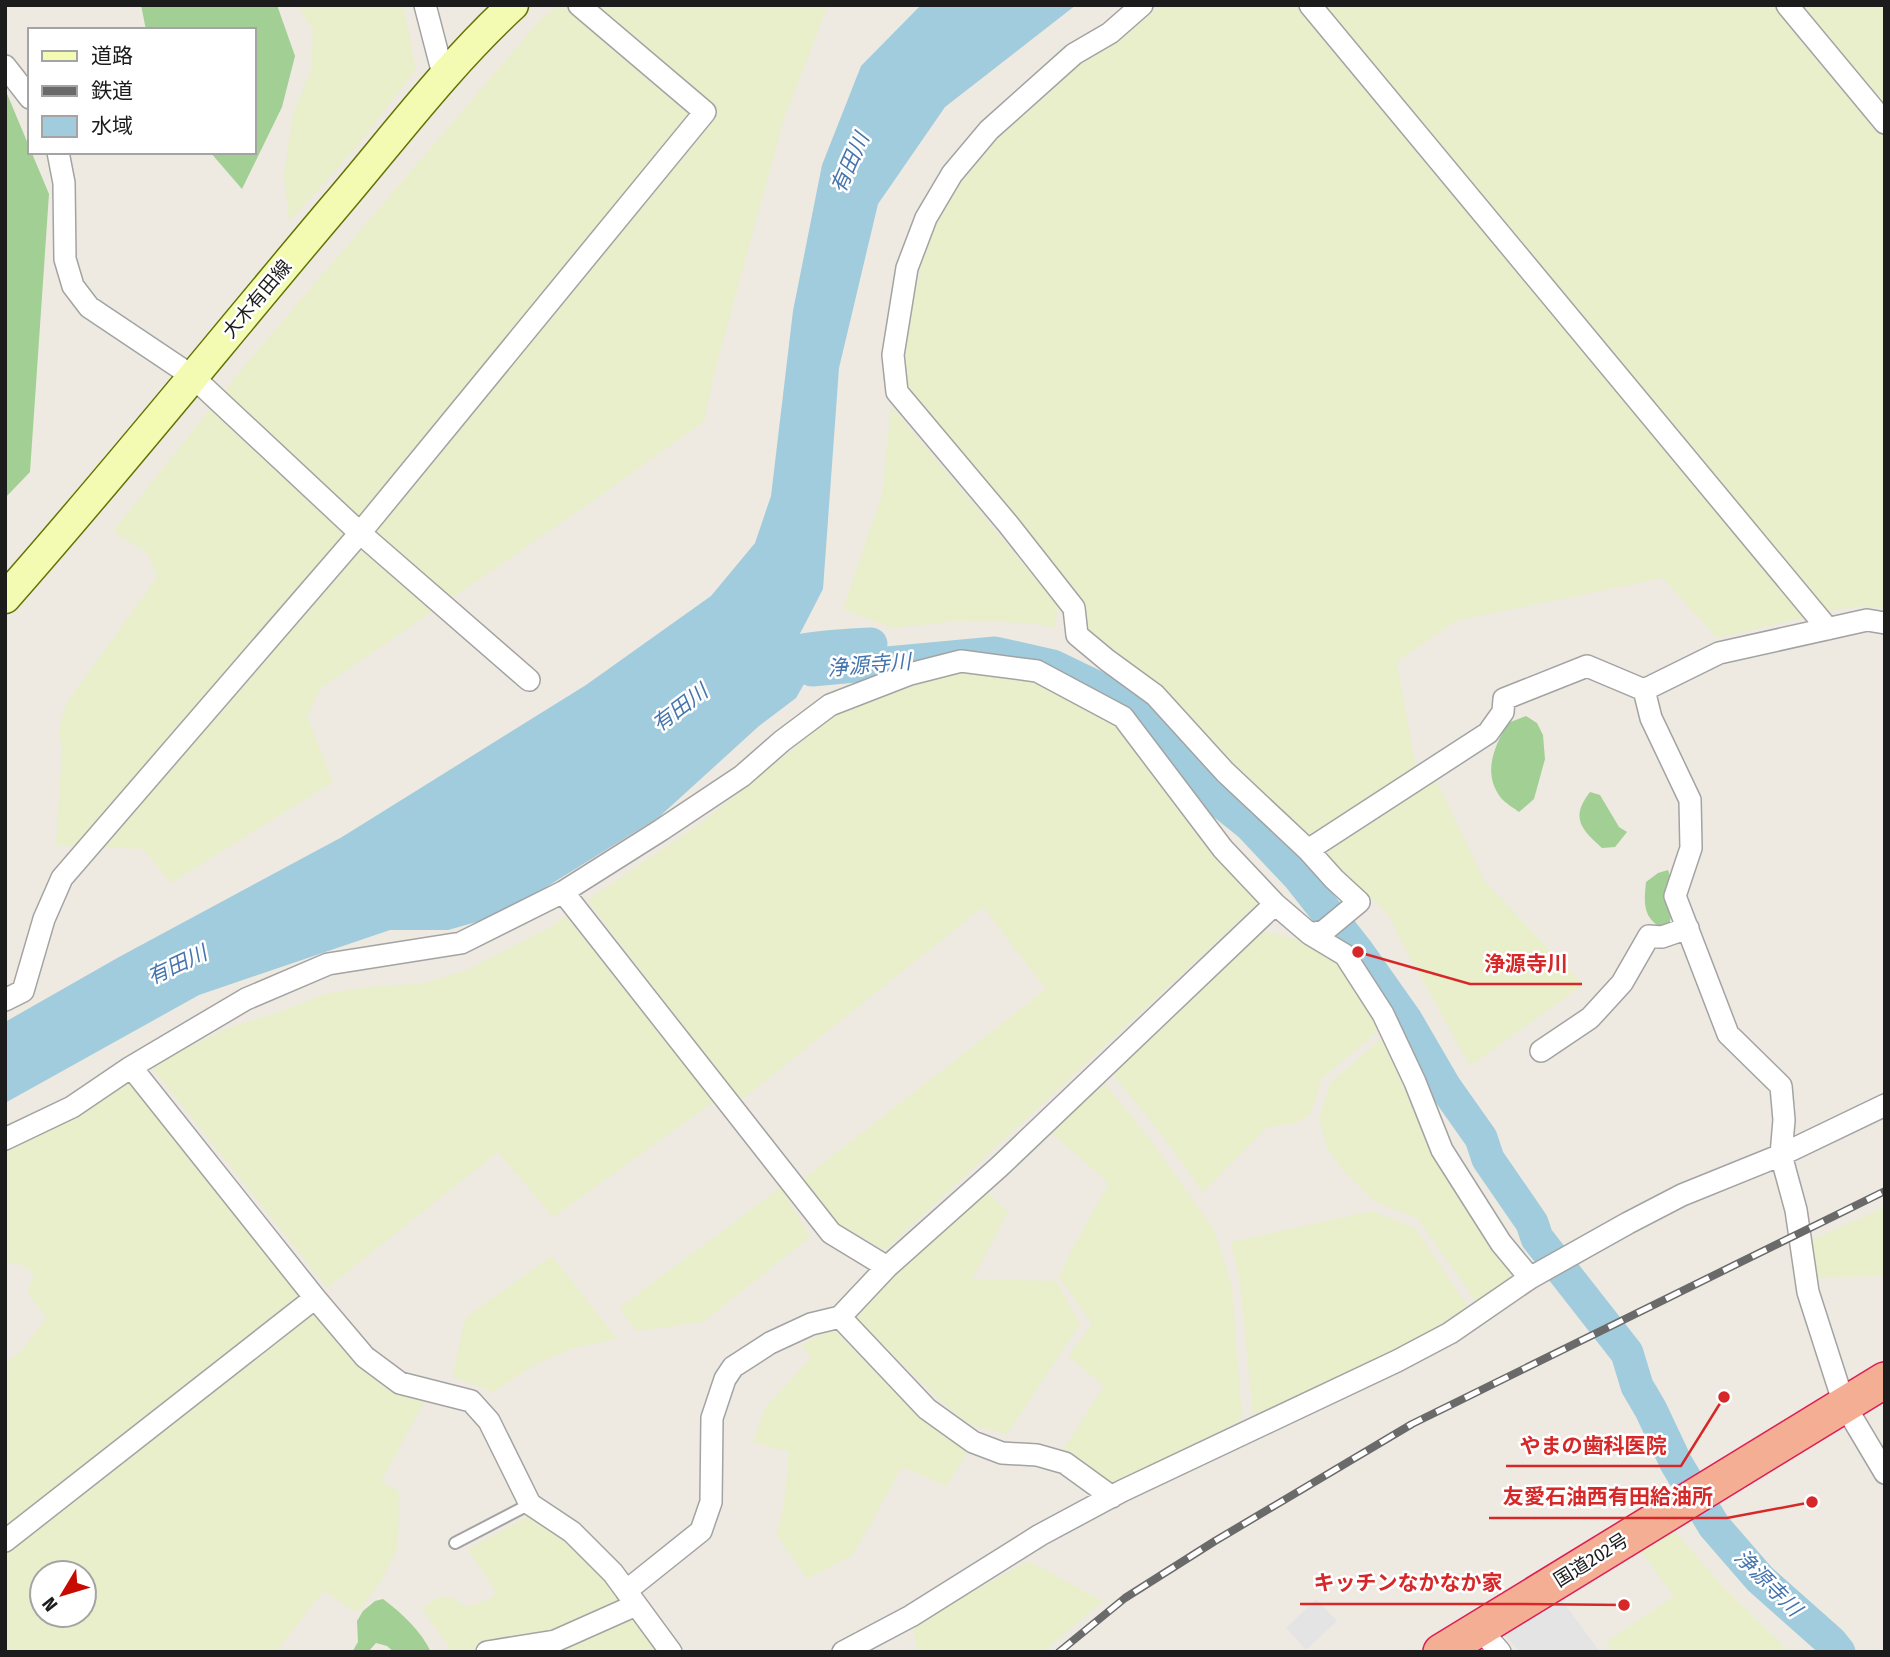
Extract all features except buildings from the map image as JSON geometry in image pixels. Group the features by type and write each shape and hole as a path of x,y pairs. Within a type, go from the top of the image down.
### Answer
{"highway":[{"name":"国道202号","path":"1441,1652 1490,1640 1662,1516 1885,1380"}],"main road":[{"name":"大木有田線","path":"5,598 72,522 444,78 513,5"}],"street":[{"path":"425,5 444,78"},
{"path":"5,1000 23,991 44,919 62,878 360,533 705,111 579,5"},
{"path":"1142,5 1110,33 1074,54 989,130 952,174 926,218 907,268 893,355 897,393 1008,524 1074,608 1077,635 1155,695 1225,772 1359,902 1317,932"},
{"path":"1310,5 1828,629"},
{"path":"1787,5 1885,123"},
{"path":"5,66 28,96"},
{"path":"58,154 64,183 65,259 72,286 89,307 192,376 360,533 529,680"},
{"path":"1308,850 1488,733 1503,712 1504,699 1587,666 1644,690 1718,653 1867,620 1885,623"},
{"path":"5,1139 72,1107 131,1067 246,999 328,964 461,943 564,892 742,776 782,741 830,705 910,674 961,661 1037,671 1124,718 1223,849 1275,904 1317,932 1345,955 1377,1004 1415,1082 1442,1150 1501,1243 1530,1278"},
{"path":"1644,690 1651,718 1690,800 1691,848 1675,896 1728,1034 1781,1086 1784,1120 1781,1155 1796,1210 1808,1292 1844,1404 1885,1473"},
{"path":"564,892 831,1233 887,1267"},
{"path":"487,1652 555,1641 631,1598 701,1531 711,1502 712,1418 725,1379 733,1367 770,1343 811,1324 840,1317 887,1267 999,1167 1275,904"},
{"path":"1541,1051 1590,1018 1622,983 1649,936 1662,937 1688,928"},
{"path":"131,1067 365,1357 400,1382 471,1401 489,1421 530,1504 572,1532 613,1573 671,1652"},
{"path":"843,1652 911,1616 1040,1535 1112,1497 1439,1339 1530,1278 1682,1195 1781,1155 1885,1105"},
{"path":"5,1541 315,1298"},
{"path":"840,1317 927,1409 973,1442 1002,1453 1037,1455 1065,1463 1112,1497"}],"lane":[{"path":"454,1543 530,1504"}],"green space":[{"path":"141,5 277,5 295,56 282,107 242,189 212,154 256,154 256,28 146,28"},
{"path":"298,5 403,5 416,69 360,143 289,222 284,174 293,114 311,70 313,31"},
{"path":"559,5 828,5 784,119 715,370 704,421 593,501 321,688 307,716 333,782 171,883 143,849 56,845 62,750 59,729 66,704 157,577 148,554 113,531 245,365 541,19"},
{"path":"1162,5 1885,5 1885,609 1863,606 1840,609 1717,638 1663,578 1455,621 1397,662 1416,769 1309,840 1086,629 905,387 900,308 918,282 925,243 944,204 983,152 1081,63"},
{"path":"5,89 28,144 28,154 32,154 49,194 30,472 5,498"},
{"path":"891,406 1058,605 1055,628 1034,623 958,621 893,628 843,609 882,495"},
{"path":"966,672 1035,683 1058,680 1107,707 1228,844 1258,903 885,1250 837,1224 803,1179 1046,989 983,907 740,1101 587,900 701,823 835,715 922,681"},
{"path":"1526,716 1537,723 1543,735 1545,759 1534,799 1519,812 1507,804 1495,789 1491,770 1498,741 1508,723"},
{"path":"1435,778 1485,882 1583,985 1470,1066 1389,915 1324,852"},
{"path":"1590,792 1600,795 1619,827 1627,832 1615,847 1602,848 1588,835 1581,823 1580,809"},
{"path":"1668,870 1672,884 1672,905 1669,926 1663,929 1648,915 1645,889 1646,882 1658,873"},
{"path":"566,916 715,1101 553,1217 498,1152 327,1288 151,1066 225,1029 324,994 367,987 425,983 467,970"},
{"path":"1260,930 1306,942 1338,962 1381,1029 1322,1078 1311,1114 1296,1123 1267,1127 1203,1192 1158,1130 1110,1071"},
{"path":"1382,1038 1477,1223 1516,1279 1476,1301 1418,1219 1376,1202 1343,1171 1327,1148 1319,1118 1330,1083"},
{"path":"132,1077 301,1297 5,1527 5,1363 21,1351 46,1318 27,1291 34,1278 28,1268 12,1262 5,1265 5,1152 76,1115"},
{"path":"1105,1084 1149,1138 1214,1230 1232,1287 1242,1420 1111,1485 1062,1451 1104,1386 1068,1356 1092,1324 1059,1277 1109,1183 1048,1130"},
{"path":"781,1187 810,1237 703,1322 636,1331 619,1308"},
{"path":"985,1190 1008,1212 972,1279 1056,1281 1080,1324 1007,1434 969,1424 942,1402 853,1315"},
{"path":"1885,1207 1885,1276 1818,1278 1812,1240"},
{"path":"1372,1211 1415,1228 1468,1307 1439,1332 1253,1415 1240,1282 1231,1242"},
{"path":"552,1256 617,1339 574,1348 536,1364 493,1392 452,1376 466,1317"},
{"path":"311,1308 368,1372 426,1399 381,1481 399,1492 398,1548 382,1579 358,1613 323,1591 276,1652 5,1652 5,1553 149,1441"},
{"path":"833,1329 921,1419 969,1450 947,1486 902,1467 853,1555 807,1579 777,1535 784,1503 789,1452 753,1442 766,1406 812,1357 801,1345"},
{"path":"534,1513 545,1517 629,1601 554,1637 452,1652 422,1608 441,1596 452,1598 467,1607 489,1599 496,1592 468,1549"},
{"path":"1673,1529 1722,1586 1790,1652 1614,1652 1606,1642 1674,1596 1640,1550"},
{"path":"1028,1561 1103,1601 1043,1652 917,1652 913,1625"},
{"path":"383,1599 410,1623 431,1652 394,1652 387,1646 376,1643 368,1652 352,1652 358,1642 357,1621 363,1611 375,1601"},
{"path":"635,1612 662,1652 543,1652"}],"shaded area":[{"path":"1316,1599 1337,1621 1306,1650 1286,1628"},
{"path":"1561,1599 1600,1652 1520,1652 1503,1633"}],"water":[{"name":"有田川","path":"921,5 1076,5 945,107 878,204 839,368 823,589 791,651 796,664 812,670 796,698 759,726 659,817 501,915 448,930 390,930 199,995 5,1103 5,1022 119,957 342,837 586,685 711,596 755,543 771,496 793,311 822,165 861,66"}],"waterway":[{"name":"浄源寺川","path":"749,667 794,652 871,644 812,670 995,653 1053,666 1109,693 1135,714 1219,800 1249,824 1299,877 1358,952 1406,1020 1445,1087 1481,1138 1488,1159 1532,1223 1537,1238 1627,1353 1637,1386 1676,1463 1714,1526 1760,1579 1839,1652"}],"railway":[{"path":"1059,1652 1125,1598 1412,1424 1885,1191"}],"place":[{"name":"浄源寺川","path":"1358,952"},
{"name":"やまの歯科医院","path":"1724,1397"},
{"name":"友愛石油西有田給油所","path":"1812,1502"},
{"name":"キッチンなかなか家","path":"1624,1605"}]}
